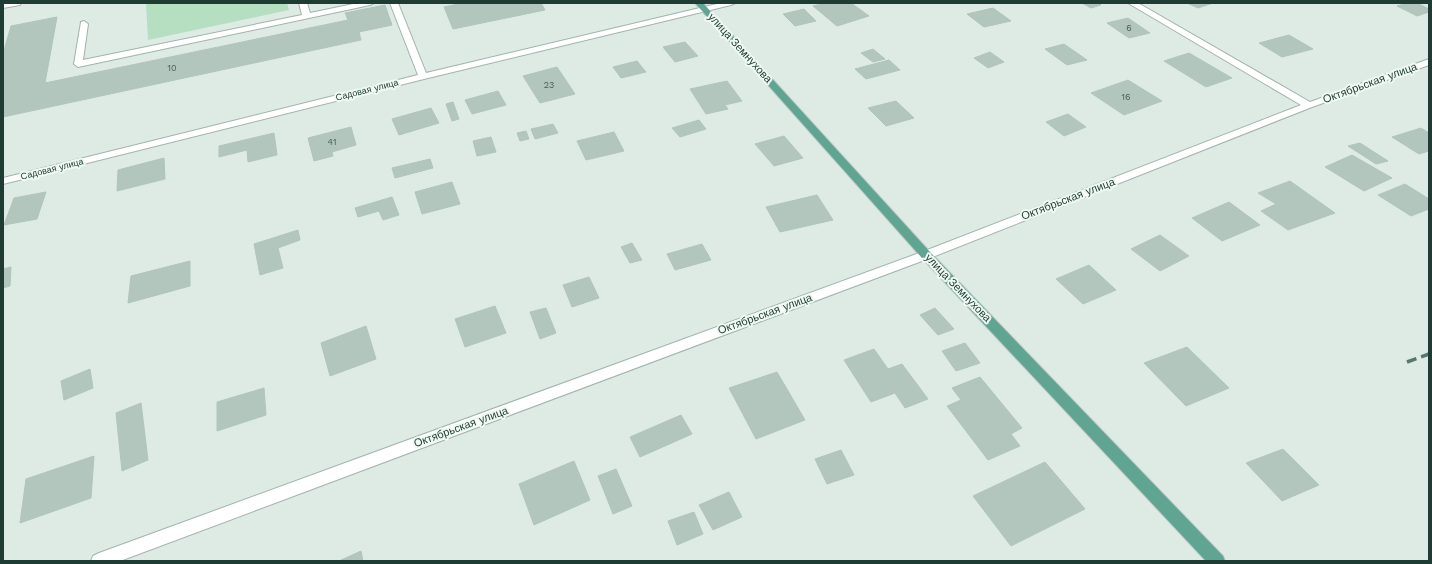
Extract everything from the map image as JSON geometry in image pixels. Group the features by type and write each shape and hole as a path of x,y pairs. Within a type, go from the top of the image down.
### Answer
{"main road":[{"name":"улица Земнухова","path":"702,6 926,255 1217,561"}],"street":[{"path":"3,6 17,3"},
{"path":"303,3 307,16"},
{"path":"84,24 78,64 370,3"},
{"path":"394,3 423,76"},
{"name":"Садовая улица","path":"3,181 702,6 731,3"},
{"path":"1132,3 1309,105"},
{"name":"Октябрьская улица","path":"99,561 926,255 1309,105 1429,62"}],"green space":[{"path":"146,3 287,3 289,10 148,40"}],"building":[{"path":"463,3 541,3 545,10 453,29 444,7"},
{"path":"825,3 851,3 869,16 837,26 813,6"},
{"path":"1082,3 1099,3 1101,5 1091,8"},
{"path":"1187,3 1213,3 1198,8"},
{"path":"1408,3 1417,3 1429,9 1429,12 1417,16 1397,6"},
{"path":"385,5 392,25 359,32 361,40 3,117 3,54 11,26 57,17 45,83 348,20 345,13"},
{"path":"993,8 1011,21 984,27 967,14"},
{"path":"804,9 816,21 795,26 783,14"},
{"path":"1128,18 1150,33 1129,38 1107,23"},
{"path":"1289,35 1313,49 1282,57 1259,43"},
{"path":"685,42 698,56 675,62 663,47"},
{"path":"1064,44 1087,60 1067,65 1045,49"},
{"path":"873,49 885,59 873,62 861,53"},
{"path":"990,52 1004,62 988,68 974,58"},
{"path":"1189,53 1232,78 1206,87 1164,61"},
{"path":"889,60 900,70 866,79 855,69"},
{"path":"637,61 646,72 621,78 613,67"},
{"path":"557,67 575,94 540,103 523,76"},
{"path":"1128,80 1162,101 1124,115 1091,93"},
{"path":"727,81 742,101 725,105 728,109 706,114 690,89"},
{"path":"498,91 506,105 472,114 465,100"},
{"path":"896,101 914,118 886,126 868,108"},
{"path":"453,102 459,119 452,121 446,104"},
{"path":"431,108 439,123 399,135 392,119"},
{"path":"1068,114 1086,127 1064,136 1046,122"},
{"path":"699,120 706,129 680,137 672,128"},
{"path":"553,124 558,133 535,139 531,129"},
{"path":"351,127 356,145 332,152 333,156 314,161 308,138"},
{"path":"1421,128 1429,133 1429,151 1419,154 1392,137"},
{"path":"526,131 529,139 520,141 517,133"},
{"path":"614,132 624,151 586,160 577,141"},
{"path":"274,133 277,155 248,162 247,150 219,157 219,146"},
{"path":"784,136 803,158 774,166 755,144"},
{"path":"491,137 496,152 477,156 473,141"},
{"path":"1360,143 1388,161 1376,164 1348,146"},
{"path":"1352,155 1392,178 1364,191 1325,167"},
{"path":"164,158 165,179 117,191 118,170"},
{"path":"430,159 433,168 395,178 392,168"},
{"path":"1290,181 1335,213 1288,230 1261,211 1276,204 1258,193"},
{"path":"452,182 460,204 422,214 415,192"},
{"path":"1405,184 1429,199 1429,209 1411,216 1378,195"},
{"path":"46,192 37,219 4,225 14,198"},
{"path":"817,195 833,220 780,232 766,207"},
{"path":"392,197 399,215 383,220 379,211 358,217 355,208"},
{"path":"1229,202 1260,225 1222,241 1192,218"},
{"path":"298,230 300,240 278,248 283,268 260,275 254,244"},
{"path":"1160,235 1189,256 1160,271 1131,249"},
{"path":"632,243 642,260 630,263 621,247"},
{"path":"702,244 711,260 675,270 667,254"},
{"path":"190,261 190,286 128,303 131,276"},
{"path":"1089,265 1116,290 1083,304 1056,279"},
{"path":"11,267 10,286 3,288 3,269"},
{"path":"589,277 599,298 572,307 563,285"},
{"path":"495,306 506,333 465,347 455,319"},
{"path":"546,308 556,333 540,339 530,312"},
{"path":"935,308 954,329 938,335 920,315"},
{"path":"366,326 376,359 330,376 321,343"},
{"path":"965,343 980,363 956,371 942,351"},
{"path":"1187,347 1229,388 1186,406 1144,363"},
{"path":"874,349 888,369 902,364 928,399 905,408 895,393 871,402 844,360"},
{"path":"90,369 93,388 64,400 61,381"},
{"path":"777,372 805,420 756,439 729,388"},
{"path":"980,377 1022,428 1011,434 1020,446 988,460 947,406 961,400 952,388"},
{"path":"264,388 266,415 217,431 217,402"},
{"path":"141,403 148,460 122,471 116,413"},
{"path":"681,415 692,434 640,457 630,437"},
{"path":"1283,449 1319,485 1282,501 1246,463"},
{"path":"841,450 854,475 827,484 815,459"},
{"path":"94,456 91,498 20,523 26,479"},
{"path":"574,461 590,500 534,525 519,484"},
{"path":"1045,462 1085,509 1011,546 973,496"},
{"path":"616,469 632,506 613,514 598,476"},
{"path":"729,492 742,517 713,530 699,505"},
{"path":"694,512 703,534 677,545 668,521"},
{"path":"361,551 363,561 339,561"}],"railway":[{"path":"1407,362 1429,354"}]}
